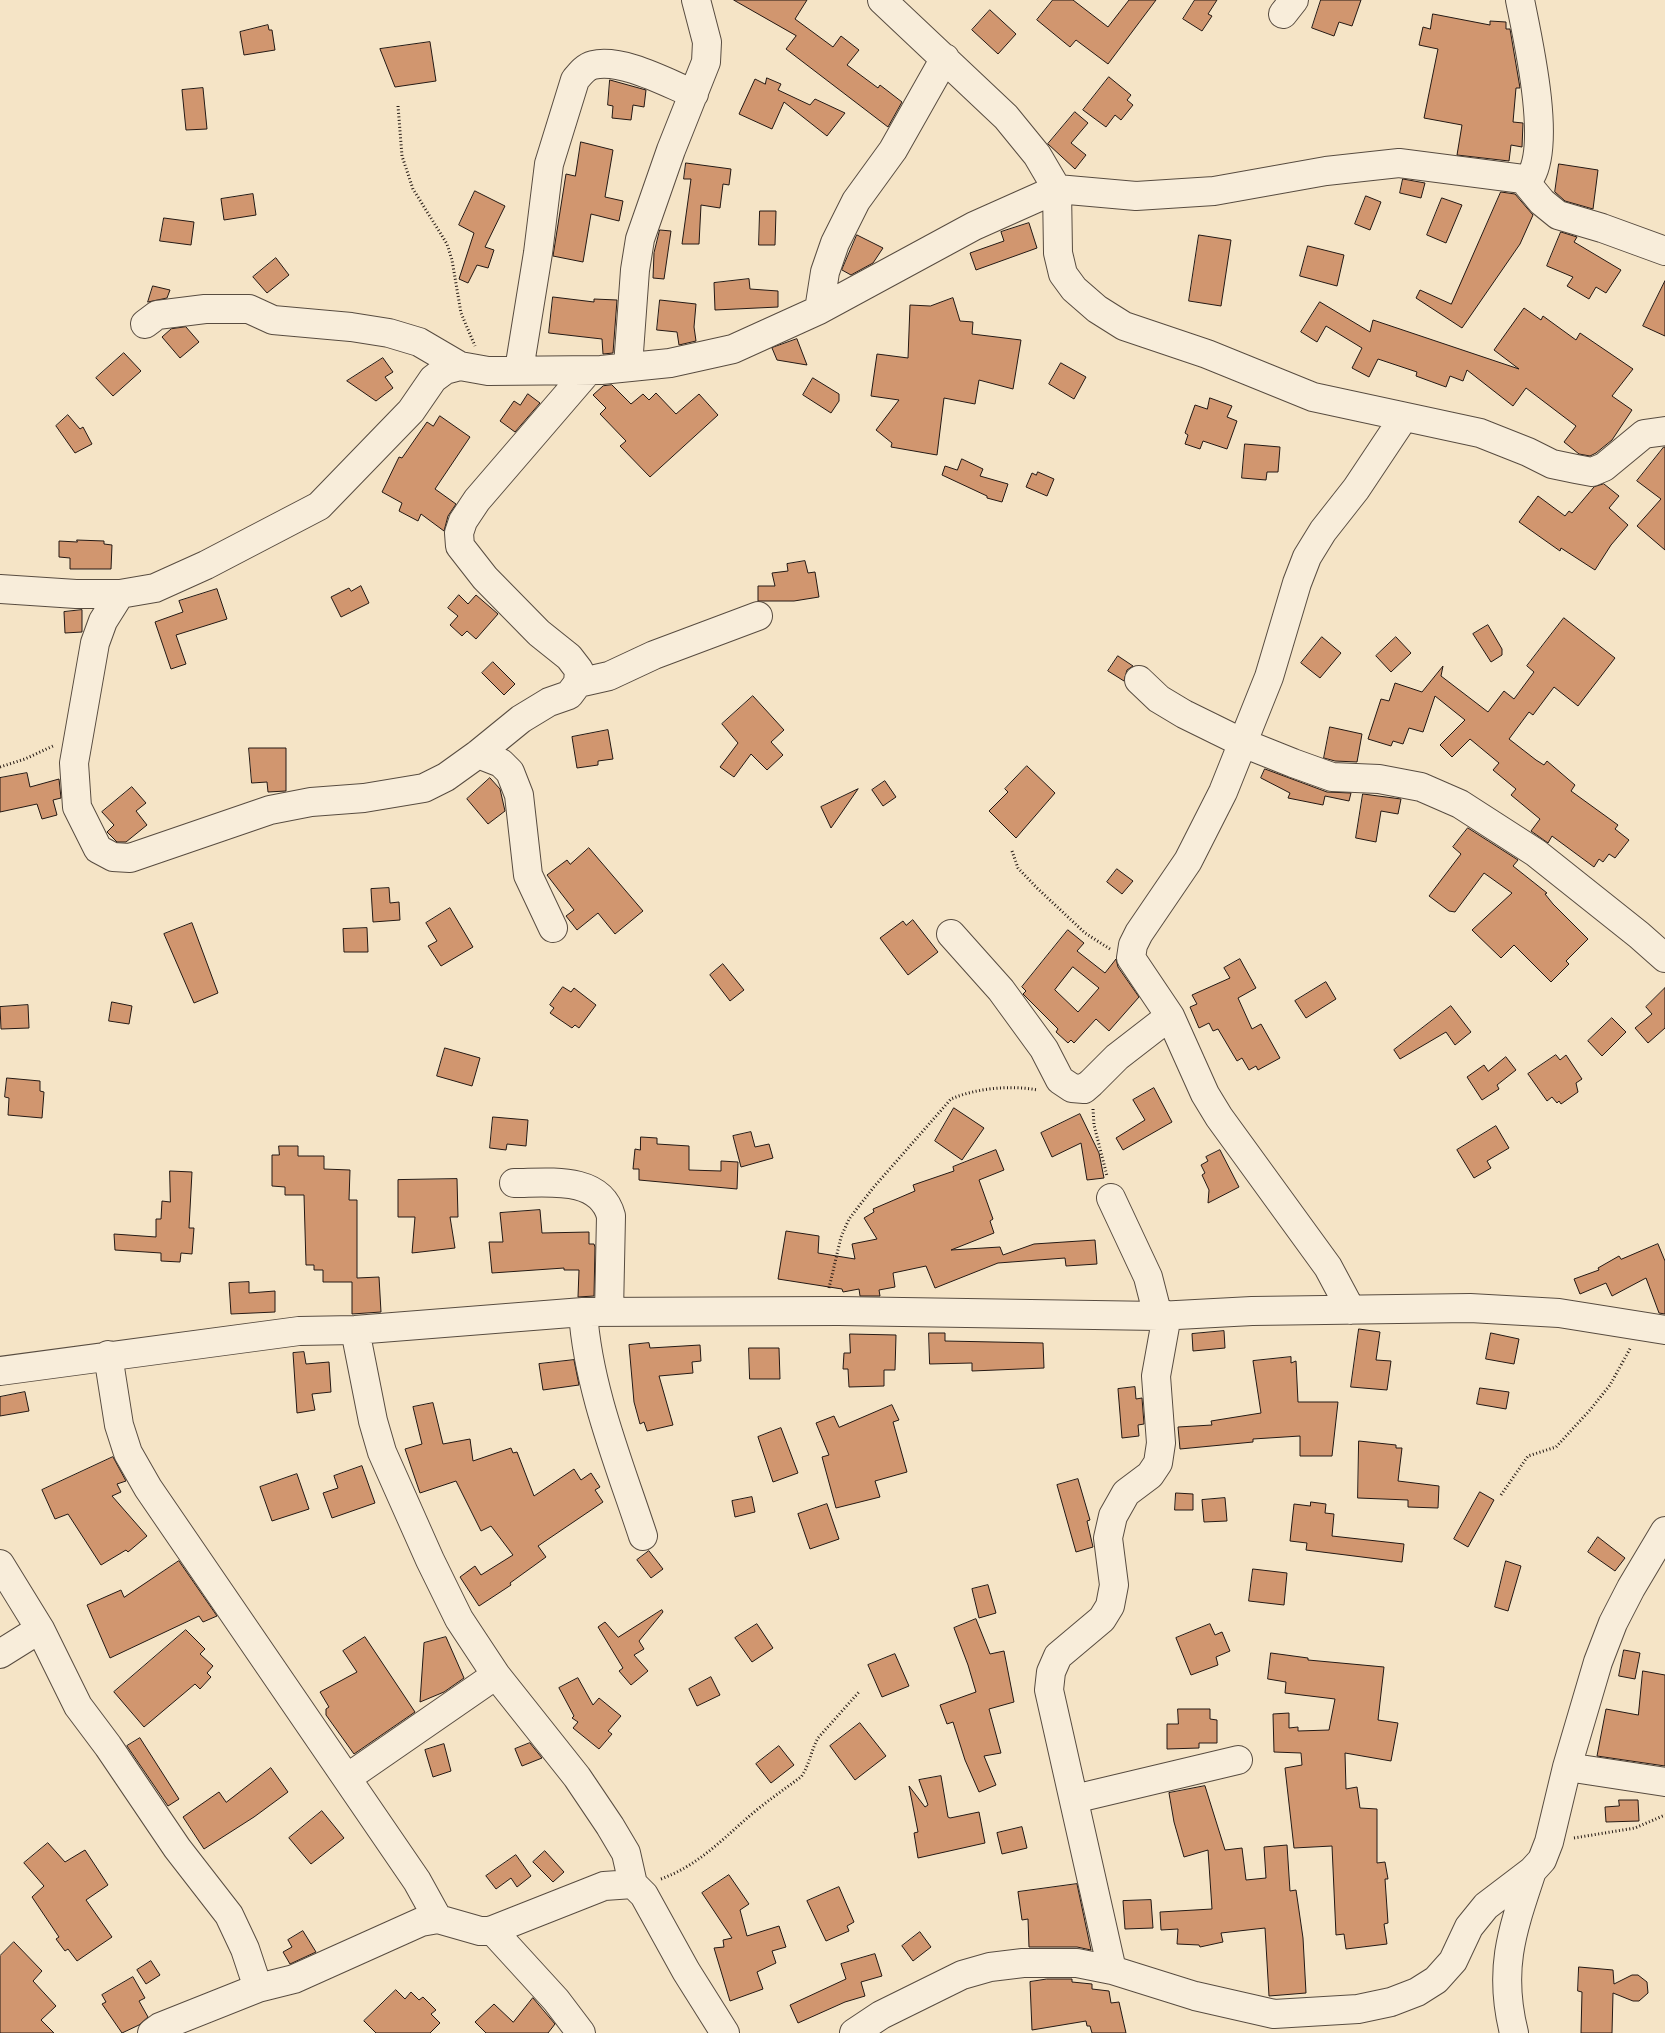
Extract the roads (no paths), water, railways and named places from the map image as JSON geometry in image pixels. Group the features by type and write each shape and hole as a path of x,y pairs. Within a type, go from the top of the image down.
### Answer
{"street":[{"path":"628,366 635,270 640,239 671,150 706,62 707,42 696,0"},
{"path":"882,0 1006,117 1037,155 1056,189 1058,253 1062,274 1074,289 1097,308 1124,326 1207,354 1313,397 1480,434 1528,452 1552,464 1592,472 1604,468 1644,434 1665,431"},
{"path":"145,324 157,315 205,309 249,309 273,320 351,327 389,333 419,342 460,366 488,371 588,370 670,363 733,349 819,310 974,226 1056,189 1136,196 1214,192 1326,170 1399,163 1523,179 1531,176 1539,148 1534,69 1520,0"},
{"path":"819,310 830,258 856,201 893,150 945,58"},
{"path":"519,370 538,253 549,164 576,80 584,70 593,65 625,66 694,94"},
{"path":"1523,179 1542,202 1558,215 1602,228 1665,251"},
{"path":"0,589 76,594 120,594 154,588 206,565 319,506 411,411 433,379 445,370 460,366"},
{"path":"120,594 103,621 95,643 74,763 77,807 98,849 113,857 130,858 270,810 311,802 364,798 424,788 446,777 521,719 549,702 569,695 578,683 579,670 569,657 539,633 470,561 460,546 459,533 463,521 477,500 588,370"},
{"path":"1351,1310 1328,1267 1244,1153 1205,1094 1170,1016 1131,958 1133,945 1139,933 1188,861 1223,792 1269,677 1297,583 1307,557 1323,531 1356,489 1404,417"},
{"path":"578,683 609,676 654,656 758,616"},
{"path":"1139,680 1159,699 1184,714 1243,743 1332,777 1379,779 1420,787 1460,804 1536,853 1640,935 1665,958"},
{"path":"478,754 501,763 510,772 519,795 528,875 553,928"},
{"path":"951,934 1001,990 1031,1028 1060,1080 1082,1086 1170,1016"},
{"path":"514,1183 570,1184 597,1193 608,1206 611,1216 596,1312 586,1345 597,1391 642,1536"},
{"path":"1111,1198 1148,1277 1163,1315 1156,1376 1161,1443 1158,1463 1150,1475 1126,1493 1113,1516 1108,1538 1114,1585 1110,1606 1102,1619 1058,1656 1051,1672 1049,1690 1112,1970"},
{"path":"0,1371 108,1355 299,1331 355,1330 596,1312 824,1311 1163,1315 1252,1311 1470,1308 1559,1313 1654,1327"},
{"path":"355,1330 373,1421 382,1452 430,1560 459,1619 496,1675 577,1777 610,1826 626,1853 635,1886 644,1895 686,1971 725,2033"},
{"path":"108,1355 119,1425 128,1453 148,1488 417,1881 438,1919"},
{"path":"854,2033 881,2015 962,1975 990,1967 1023,1963 1077,1963 1112,1970 1276,2023 1391,2002 1417,1992 1436,1980 1453,1961 1469,1927 1486,1906 1532,1871 1542,1860 1549,1842 1585,1702 1613,1623 1662,1544"},
{"path":"0,1564 40,1629 78,1706 108,1746 177,1848 229,1915 245,1949 258,1988"},
{"path":"0,1654 40,1629"},
{"path":"346,1778 496,1675"},
{"path":"1074,1799 1238,1760"},
{"path":"1567,1767 1665,1782"},
{"path":"1514,2033 1508,2010 1507,1970 1512,1932 1532,1871"},
{"path":"152,2033 160,2027 258,1988 294,1979 421,1922 438,1919 480,1931 492,1930 604,1886 635,1886"},
{"path":"492,1930 573,2020 581,2033"}]}
